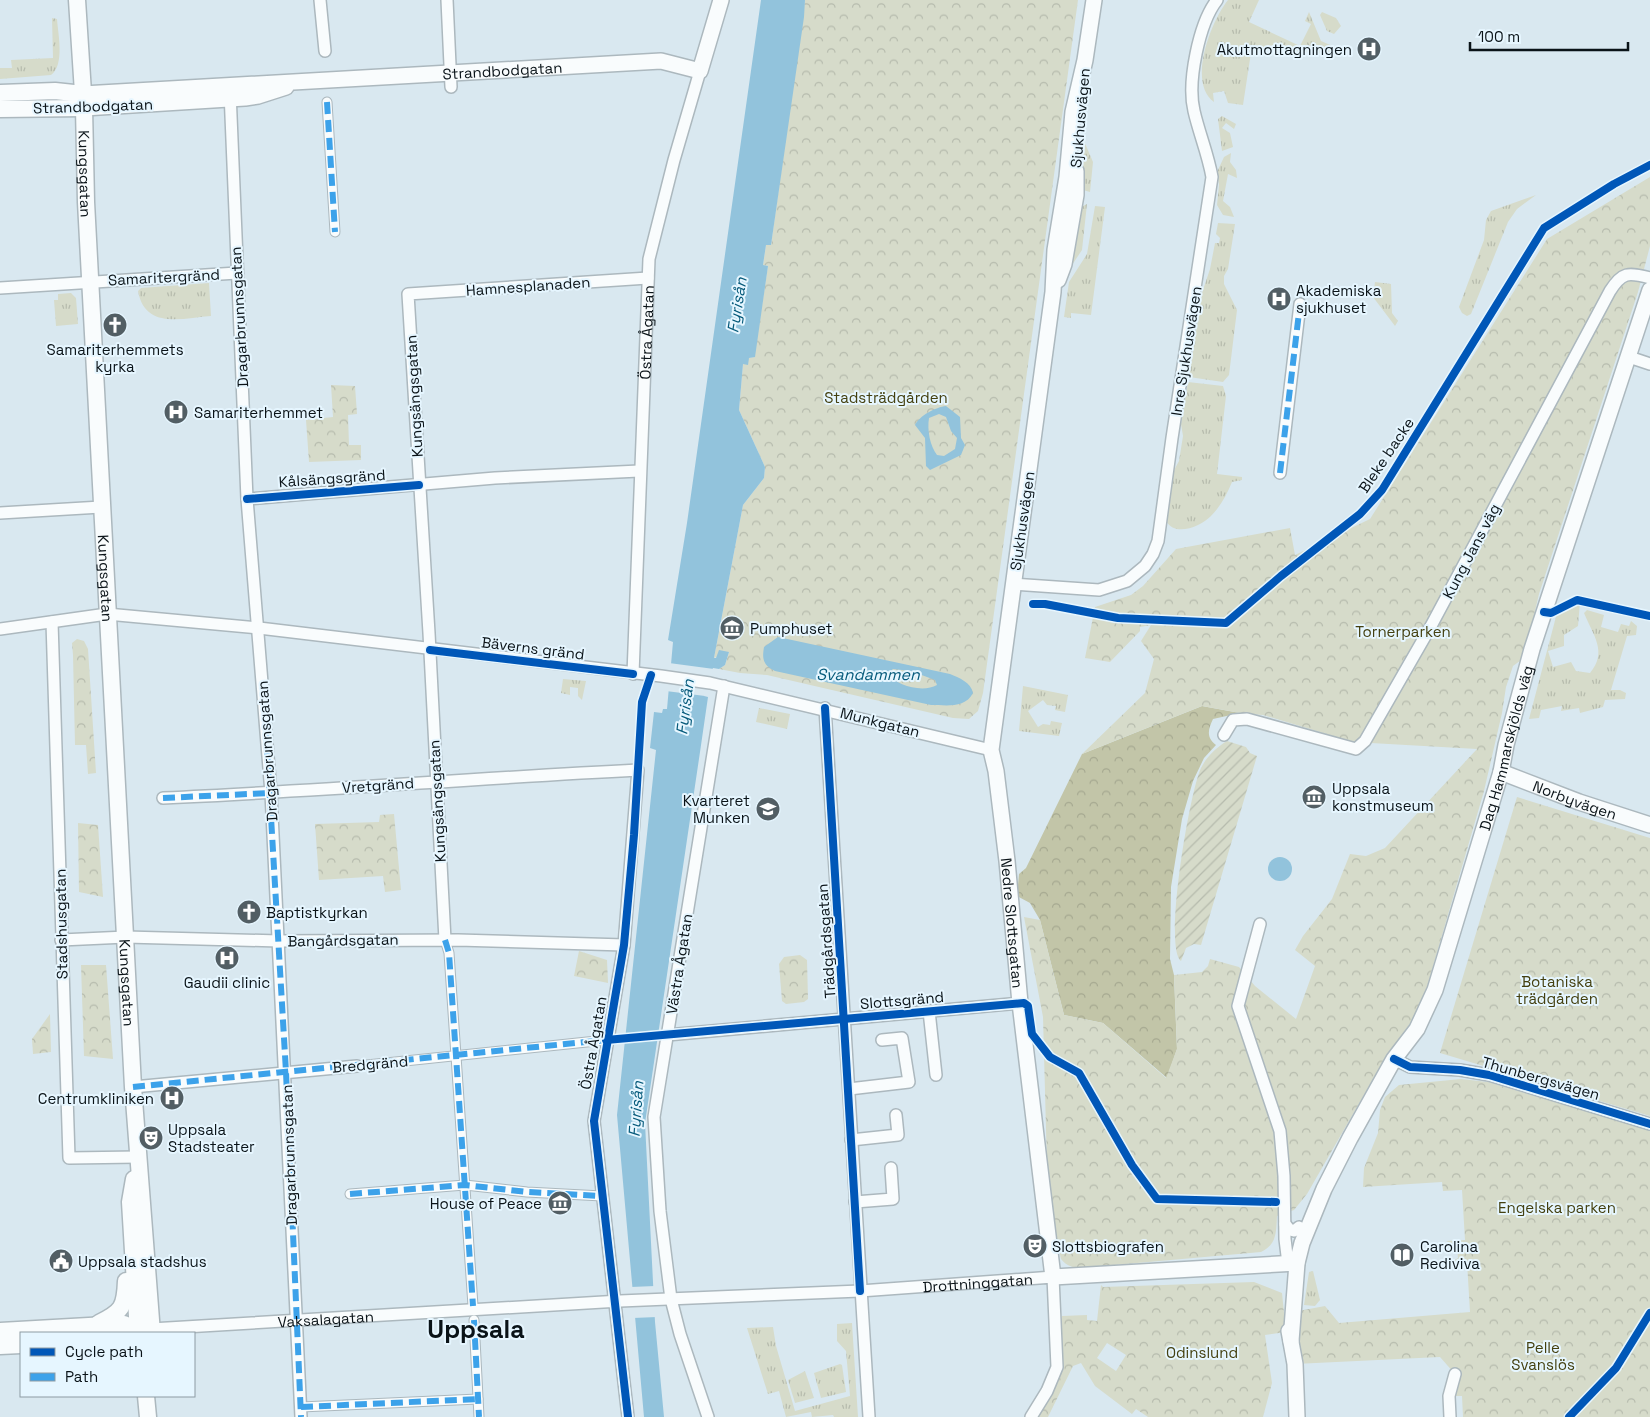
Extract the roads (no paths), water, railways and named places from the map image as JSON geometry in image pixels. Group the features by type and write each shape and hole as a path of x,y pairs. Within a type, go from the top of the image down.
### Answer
{"main road":[{"name":"Kungsgatan","path":"77,0 84,101 86,202 107,614 138,1157 142,1332"},
{"name":"Strandbodgatan","path":"0,94 55,91 84,101"},
{"name":"Strandbodgatan","path":"0,109 84,101"},
{"name":"Kungsgatan","path":"138,1157 130,1202 142,1332"},
{"path":"94,1325 119,1311 125,1299 130,1202"},
{"name":"Vaksalagatan","path":"0,1331 124,1324 142,1332"},
{"path":"0,1346 20,1345"},
{"path":"146,1397 148,1417"},
{"path":"154,1397 154,1417"}],"street":[{"path":"320,0 325,52"},
{"path":"447,0 451,80"},
{"name":"Östra Ågatan","path":"633,674 635,667 640,470 648,278 653,240 721,0"},
{"name":"Sjukhusvägen","path":"991,750 1053,292 1055,250 1068,177 1073,112 1085,60 1094,0"},
{"name":"Inre Sjukhusvägen","path":"1013,584 1086,591 1112,588 1127,581 1145,566 1158,541 1212,177 1209,159 1194,111 1194,73 1201,31 1207,15 1216,0"},
{"name":"Strandbodgatan","path":"84,101 230,92 258,96 303,81 451,80 661,61 700,72"},
{"name":"Dragarbrunnsgatan","path":"230,92 247,499 271,793 301,1412"},
{"path":"326,102 335,232"},
{"name":"Samaritergränd","path":"0,288 237,272"},
{"name":"Kung Jans väg","path":"1224,735 1232,720 1247,719 1356,749 1365,741 1431,626 1618,278 1626,274 1650,278"},
{"name":"Hamnesplanaden","path":"408,294 648,278"},
{"name":"Dag Hammarskjölds väg","path":"1293,1264 1324,1190 1394,1059 1417,1029 1435,990 1501,772 1506,745 1532,649 1650,290"},
{"name":"Kungsängsgatan","path":"408,294 430,650 441,781 445,940 449,953 457,1056 473,1306"},
{"path":"1280,473 1300,304"},
{"path":"1629,357 1650,364"},
{"name":"Kålsängsgränd","path":"247,499 640,470"},
{"path":"0,513 102,507"},
{"name":"Bäverns gränd","path":"0,628 107,614 259,628 656,676"},
{"name":"Stadshusgatan","path":"52,622 69,1158 138,1157"},
{"name":"Munkgatan","path":"656,676 710,683 825,708 991,750"},
{"name":"Västra Ågatan","path":"708,1417 680,1334 671,1299 660,1211 654,1116 724,686"},
{"name":"Trädgårdsgatan","path":"825,708 869,1417"},
{"name":"Nedre Slottsgatan","path":"991,750 996,771 1007,861 1020,1003 1052,1277"},
{"name":"Östra Ågatan","path":"628,1417 594,1121 606,1040 624,945 638,770"},
{"name":"Vretgränd","path":"163,798 638,770"},
{"name":"Norbyvägen","path":"1501,772 1579,802 1650,825"},
{"path":"1260,924 1238,1006 1280,1131 1284,1176 1292,1226"},
{"name":"Bangårdsgatan","path":"61,940 126,937 279,941 445,940 624,945"},
{"name":"Slottsgränd","path":"667,1035 1020,1003"},
{"path":"929,1011 936,1075"},
{"path":"849,1089 909,1082 902,1038 882,1040"},
{"name":"Bredgränd","path":"134,1087 606,1040"},
{"name":"Thunbergsvägen","path":"1394,1059 1410,1067 1460,1070 1489,1075 1650,1124"},
{"path":"851,1140 898,1135 896,1116"},
{"path":"855,1202 893,1199 891,1168"},
{"path":"350,1194 465,1185 527,1192 602,1196"},
{"name":"Dag Hammarskjölds väg","path":"1293,1264 1292,1226 1324,1190"},
{"path":"1293,1264 1286,1313 1295,1364 1297,1417"},
{"name":"Drottninggatan","path":"614,1301 860,1291 1052,1277 1293,1264"},
{"path":"1031,1417 1047,1391 1057,1367 1052,1277"},
{"name":"Vaksalagatan","path":"142,1332 296,1320 513,1309 614,1301"},
{"path":"474,1320 480,1417"},
{"path":"1450,1417 1448,1396 1455,1374"},
{"path":"301,1412 478,1399"}],"water":[{"name":"Fyrisån","path":"761,0 805,0 804,17 771,245 766,245 763,265 768,266 755,357 749,358 748,365 743,364 739,410 765,467 764,478 743,505 714,658 716,658 719,650 729,652 725,665 719,669 713,668 704,696 708,697 645,1123 655,1322 664,1417 644,1417 617,1115 656,750 650,748 654,712 662,713 663,709 667,709 673,642 668,640 687,523"},
{"path":"946,406 960,417 961,438 965,445 961,455 930,470 926,466 925,438 915,425 924,415","holes":["939,414 946,417 951,431 957,438 955,449 944,456 937,455 933,447 928,423 929,418"]},
{"name":"Svandammen","path":"778,637 950,674 967,683 973,693 965,702 960,704 931,705 775,671 764,661 764,647","holes":["893,669 911,671 935,680 937,685 925,688 910,687 903,685 888,673"]},
{"path":"1280,857 1289,860 1292,869 1289,878 1280,881 1271,878 1268,869 1271,860"}],"place":[{"name":"Akutmottagningen","path":"1369,49"},
{"name":"Akademiska sjukhuset","path":"1279,299"},
{"name":"Samariterhemmets kyrka","path":"115,325"},
{"name":"Samariterhemmet","path":"176,412"},
{"name":"Pumphuset","path":"732,628"},
{"name":"Uppsala konstmuseum","path":"1314,797"},
{"name":"Kvarteret Munken","path":"768,809"},
{"name":"Baptistkyrkan","path":"249,912"},
{"name":"Gaudii clinic","path":"227,958"},
{"name":"Centrumkliniken","path":"172,1098"},
{"name":"Uppsala Stadsteater","path":"151,1138"},
{"name":"House of Peace","path":"560,1203"},
{"name":"Slottsbiografen","path":"1035,1246"},
{"name":"Carolina Rediviva","path":"1402,1255"},
{"name":"Uppsala stadshus","path":"61,1261"}],"district":[{"name":"Uppsala","path":"476,1329"}],"park label":[{"name":"Stadsträdgården","path":"886,397"},
{"name":"Tornerparken","path":"1403,631"},
{"name":"Botaniska trädgården","path":"1557,990"},
{"name":"Engelska parken","path":"1557,1207"},
{"name":"Odinslund","path":"1202,1352"},
{"name":"Pelle Svanslös","path":"1543,1356"}]}
